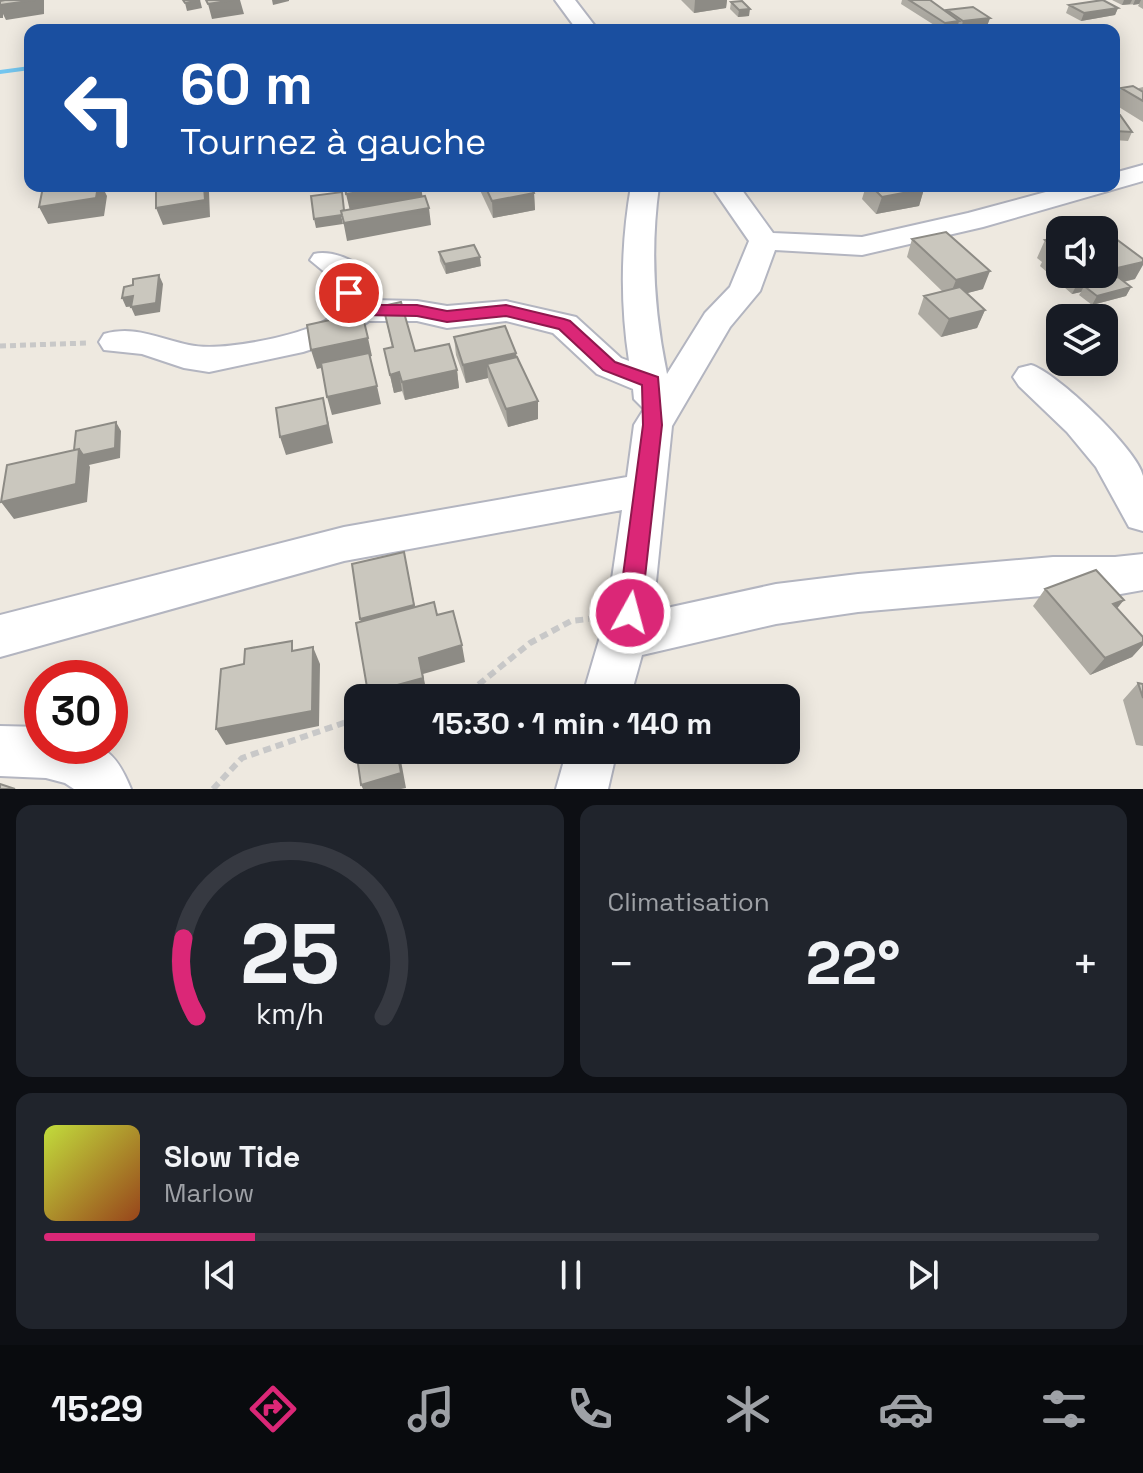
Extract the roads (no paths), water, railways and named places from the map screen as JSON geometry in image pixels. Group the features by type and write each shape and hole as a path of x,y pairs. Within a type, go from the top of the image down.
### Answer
{"street":[{"path":"565,0 583,24"},
{"path":"1120,179 1143,173"},
{"path":"610,684 627,625 653,425 637,265 644,192"},
{"path":"729,192 764,241"},
{"path":"764,241 862,246 973,221 1077,192"},
{"path":"653,425 717,321 744,291 764,241"},
{"path":"325,260 349,275 349,293 362,310"},
{"path":"116,342 145,343 184,356 209,360 291,344 334,330 362,310 417,311 447,317 506,311 564,325 609,366 651,382"},
{"path":"1031,377 1091,431 1138,501 1143,515"},
{"path":"0,636 344,544 645,490"},
{"path":"627,625 858,593 1053,576 1115,576 1143,572"},
{"path":"0,751 27,750 59,757 89,768 105,789"},
{"path":"582,789 588,764"}],"waterway":[{"path":"0,72 24,69"},
{"path":"1120,90 1143,91"}]}
